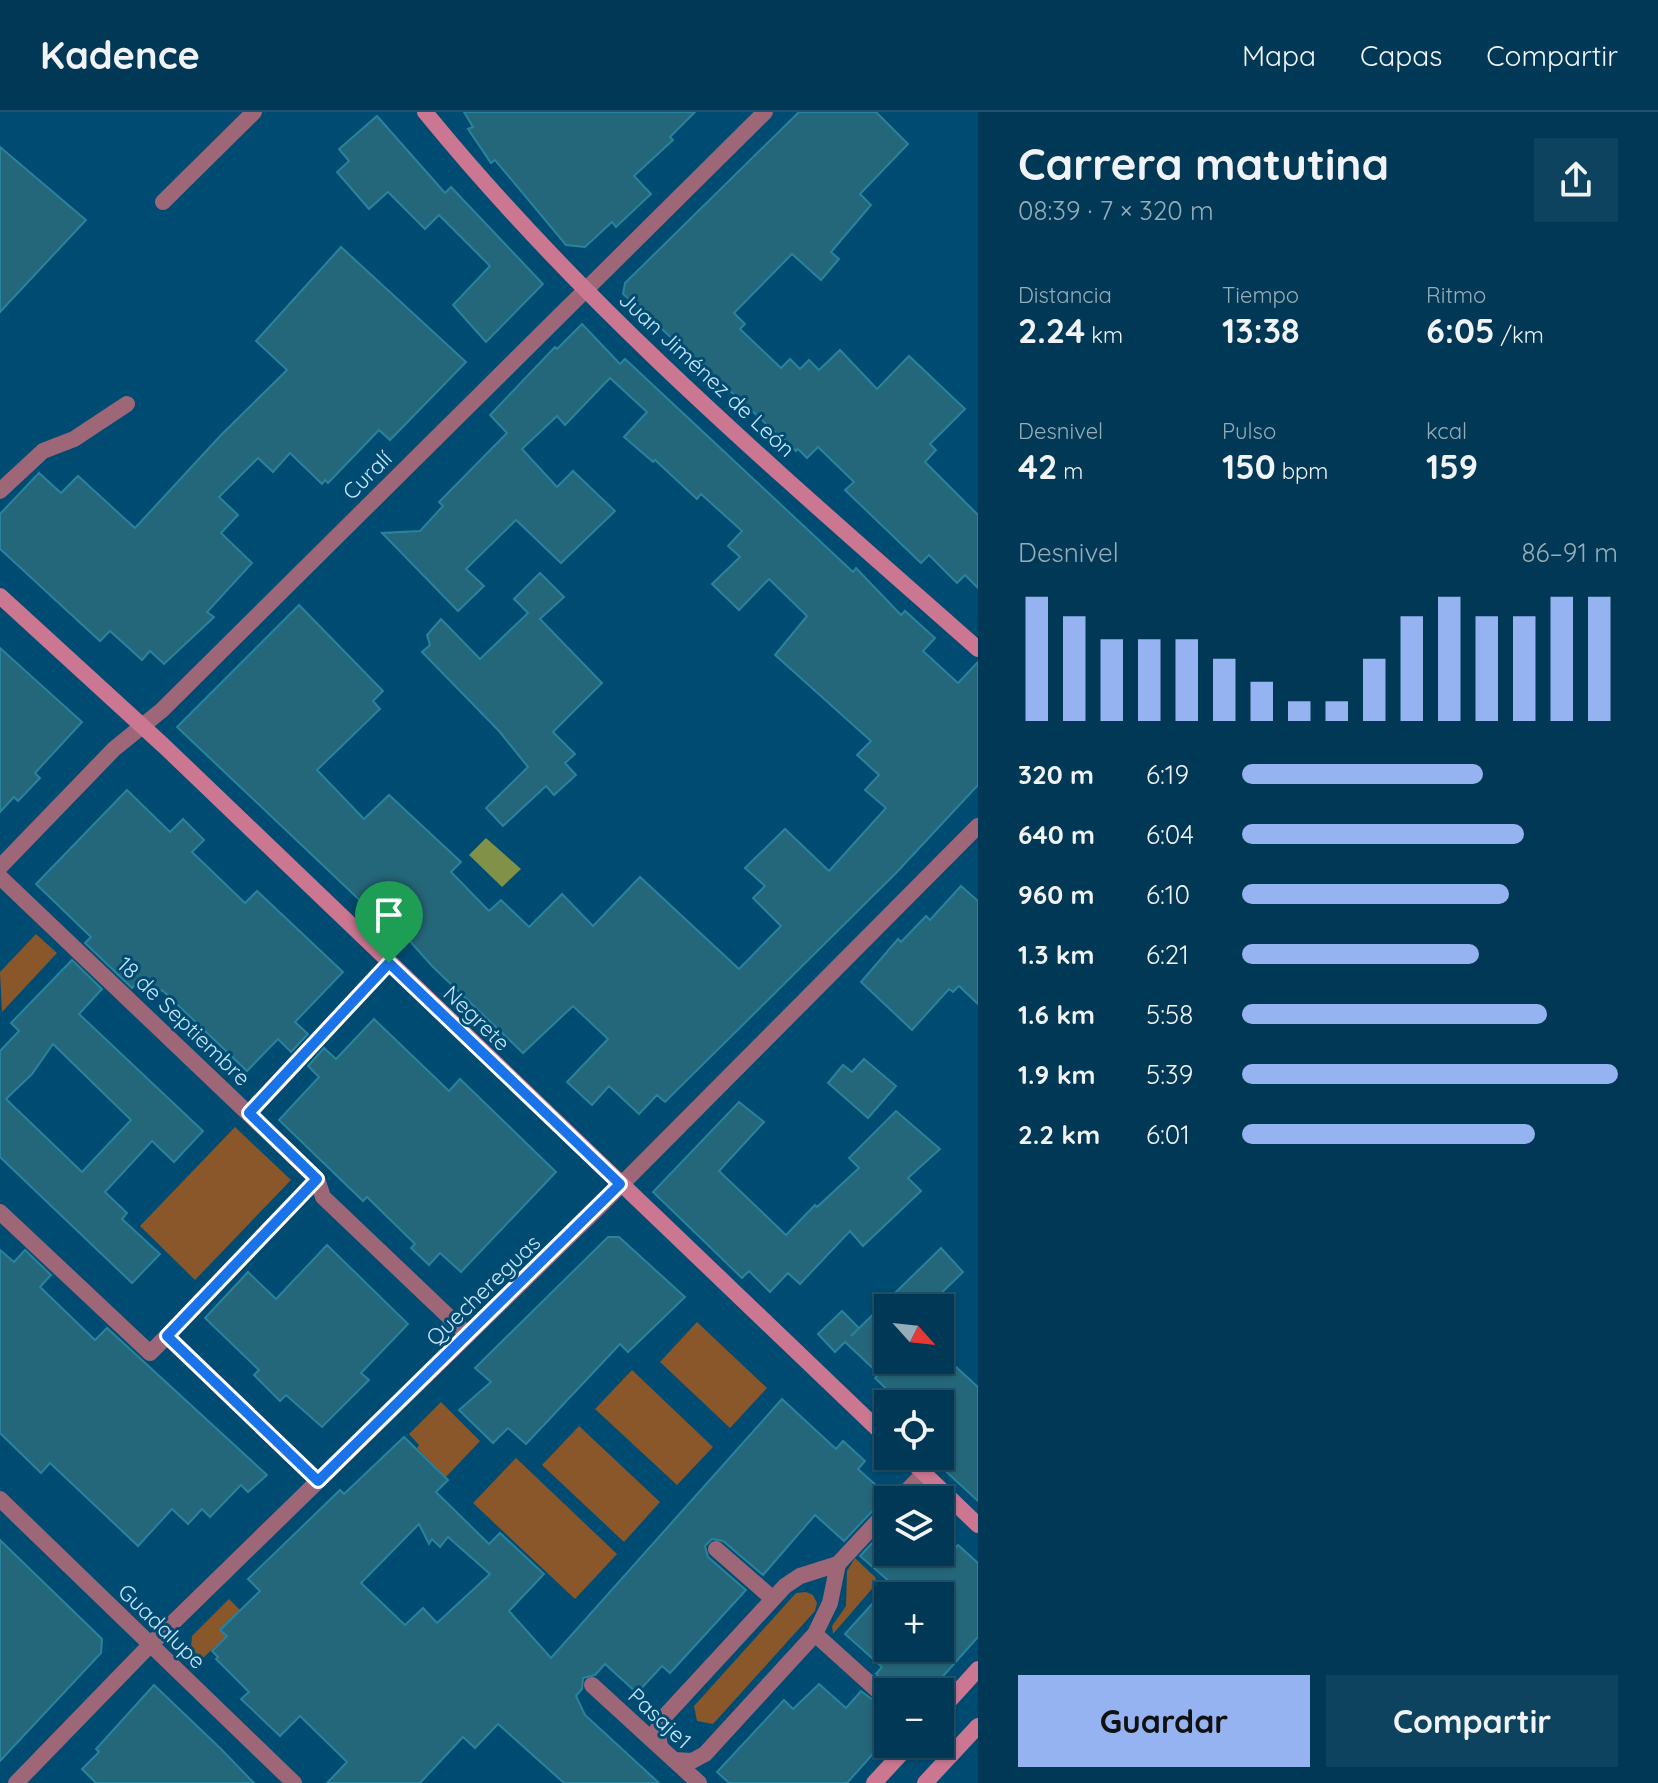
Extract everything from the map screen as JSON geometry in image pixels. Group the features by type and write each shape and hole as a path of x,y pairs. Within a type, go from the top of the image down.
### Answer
{"main road":[{"name":"Juan Jiménez de León","path":"425,112 510,210 585,289 823,512 978,649"},
{"name":"Negrete","path":"0,596 142,727 874,1426"},
{"path":"921,1470 978,1525"},
{"path":"954,1696 978,1669"},
{"path":"925,1783 978,1726"},
{"path":"874,1783 897,1758"}],"street":[{"path":"163,202 254,112"},
{"name":"Curalí","path":"0,867 114,749 142,727 765,112"},
{"path":"0,491 43,451 74,439 127,404"},
{"name":"Quechereguas","path":"16,1783 150,1645 468,1335 978,826"},
{"name":"18 de Septiembre","path":"0,877 317,1179 323,1197 468,1335"},
{"path":"249,1113 389,963"},
{"path":"3,1219 150,1353 317,1179"},
{"path":"167,1336 318,1481"},
{"path":"911,1486 924,1473"},
{"name":"Guadalupe","path":"0,1499 294,1783"},
{"path":"660,1746 657,1730 665,1716 772,1598 800,1576 838,1564 874,1525"},
{"path":"716,1549 772,1598"},
{"path":"674,1760 692,1761 705,1754 815,1634 830,1603 838,1564"},
{"path":"815,1634 874,1687"},
{"name":"Pasaje1","path":"592,1685 699,1783"}],"shaded area":[{"path":"486,838 521,869 502,887 469,855"},
{"path":"36,934 57,953 2,1012 0,972"},
{"path":"235,1127 291,1180 195,1280 140,1226"},
{"path":"697,1322 767,1388 730,1428 660,1362"},
{"path":"632,1370 713,1447 677,1485 595,1409"},
{"path":"441,1402 480,1441 446,1477 417,1448 419,1445 409,1434"},
{"path":"579,1426 660,1502 624,1542 542,1465"},
{"path":"516,1458 617,1554 575,1599 473,1503"},
{"path":"855,1558 877,1582 833,1634 832,1626 846,1606 847,1571"},
{"path":"796,1593 813,1595 817,1603 815,1611 713,1724 697,1721 694,1706"},
{"path":"229,1599 246,1616 236,1626 229,1620 220,1629 226,1636 202,1659 191,1649 192,1636"}],"building":[{"path":"464,112 695,112 670,137 673,140 634,176 651,194 616,227 612,222 585,247 566,245 495,160 491,163 468,129 473,127"},
{"path":"799,112 876,112 908,144 860,194 871,205 831,252 839,259 821,280 792,254 734,313 745,324 740,329 781,368 790,359 800,369 809,360 819,370 840,350 877,389 909,356 965,409 930,444 936,450 925,462 978,515 978,588 965,575 957,583 929,555 921,563 845,490 854,482 818,447 807,458 798,449 796,451 623,294 625,283"},
{"path":"377,116 445,193 451,187 543,284 486,342 453,305 490,266 439,215 425,229 388,192 369,209 337,172 349,161 339,149"},
{"path":"0,147 86,220 0,312"},
{"path":"341,247 466,362 390,440 379,430 328,483 325,480 322,484 290,453 273,472 258,458 219,497 238,515 221,533 252,563 207,612 214,617 164,664 150,651 142,660 110,631 100,641 0,549 0,514 39,473 61,493 78,476 135,528 221,435 287,370 256,341"},
{"path":"582,324 620,364 625,359 853,572 856,568 901,615 905,611 935,638 923,651 958,683 978,662 978,785 897,872 665,1102 657,1095 639,1114 609,1086 592,1105 567,1082 608,1039 573,1006 523,1053 432,966 392,921 387,926 177,727 299,605 383,691 373,701 380,709 317,770 364,819 389,795 461,862 451,872 489,911 501,900 529,927 562,894 593,926 640,877 739,969 781,926 753,898 765,886 745,868 785,829 829,871 886,808 865,790 879,775 857,755 871,741 775,655 807,616 769,579 739,610 712,584 740,557 728,546 742,531 701,494 697,499 655,460 653,462 624,437 647,412 610,378 565,425 557,416 522,449 557,487 573,471 615,511 561,563 516,520 466,569 484,586 458,611 382,533 420,531 443,506 439,502 507,433 490,415 555,347 557,349"},
{"path":"540,573 564,597 540,619 602,683 553,732 575,754 565,763 576,775 554,795 546,786 503,826 486,808 528,767 499,731 422,652 430,645 427,635 441,619 480,659 528,613 514,599"},
{"path":"0,648 82,722 35,773 40,778 18,801 14,797 0,812"},
{"path":"127,790 170,832 183,819 204,840 192,852 245,903 257,891 343,972 295,1022 308,1034 291,1052 278,1039 247,1071 162,990 154,998 137,982 132,988 85,943 91,937 36,884"},
{"path":"961,886 978,901 978,1004 959,986 953,992 949,989 912,1030 861,982 898,939 901,942 926,916 930,920"},
{"path":"72,960 102,989 79,1014 203,1131 174,1162 152,1141 105,1192 127,1213 122,1219 160,1254 132,1283 0,1157 0,1051 19,1031 11,1023","holes":["53,1044 131,1120 82,1172 6,1099 32,1074"]},
{"path":"374,1019 449,1091 460,1079 556,1172 461,1272 440,1253 429,1265 411,1248 415,1244 367,1197 363,1201 279,1120 319,1077 308,1066 324,1048 336,1059"},
{"path":"864,1059 896,1086 868,1118 828,1083 843,1065 852,1072"},
{"path":"739,1102 764,1122 719,1171 786,1235 815,1205 817,1207 859,1168 849,1158 896,1111 940,1149 908,1178 921,1191 863,1246 850,1231 800,1284 788,1273 770,1292 749,1271 742,1278 653,1192"},
{"path":"608,1237 619,1237 685,1297 628,1352 620,1344 526,1444 508,1428 493,1443 459,1410 491,1382 475,1368"},
{"path":"327,1245 408,1324 361,1373 369,1380 322,1427 286,1395 280,1401 254,1375 259,1370 205,1318 248,1272 276,1299"},
{"path":"941,1248 963,1272 940,1294 894,1294"},
{"path":"0,1250 14,1262 25,1250 51,1275 40,1287 95,1340 107,1328 267,1475 248,1492 241,1485 210,1517 202,1509 188,1524 172,1509 138,1546 50,1463 41,1473 0,1433"},
{"path":"842,1311 859,1328 851,1336 874,1314 874,1369 845,1342 835,1352 818,1334"},
{"path":"954,1365 978,1387 978,1501 944,1470 954,1470 954,1390 887,1390 875,1378 879,1374 954,1374"},
{"path":"782,1399 836,1449 843,1441 865,1461 858,1469 877,1486 874,1486 874,1509 844,1541 815,1515 763,1575 723,1541 712,1539 705,1546 708,1557 746,1590 670,1673 662,1666 637,1693 605,1664 595,1675 583,1678 582,1689 576,1696 585,1715 659,1783 564,1783 498,1724 475,1748 463,1737 420,1783 327,1783 347,1762 300,1716 280,1736 241,1699 249,1692 212,1651 227,1636 220,1630 260,1591 248,1579 340,1490 344,1494 404,1437 448,1480 436,1492 489,1544 500,1533 544,1574 509,1611 551,1658","holes":["419,1524 429,1544 432,1539 440,1547 448,1537 490,1574 437,1623 423,1608 405,1625 361,1583"]},
{"path":"0,1540 102,1639 101,1653 0,1761"},
{"path":"874,1541 874,1566 954,1566 954,1550 958,1545 978,1563 978,1637 941,1678 880,1678 876,1674 882,1667 876,1662 954,1662 954,1582 890,1582 860,1556"},
{"path":"874,1602 874,1660 845,1634"},
{"path":"819,1684 846,1708 861,1691 874,1701 874,1753 847,1783 729,1783 717,1772 784,1700 793,1709"},
{"path":"154,1685 254,1783 96,1783 82,1769"}],"route":[{"path":"389,963 620,1184 318,1481 167,1336 317,1179 249,1113 389,963"}]}
